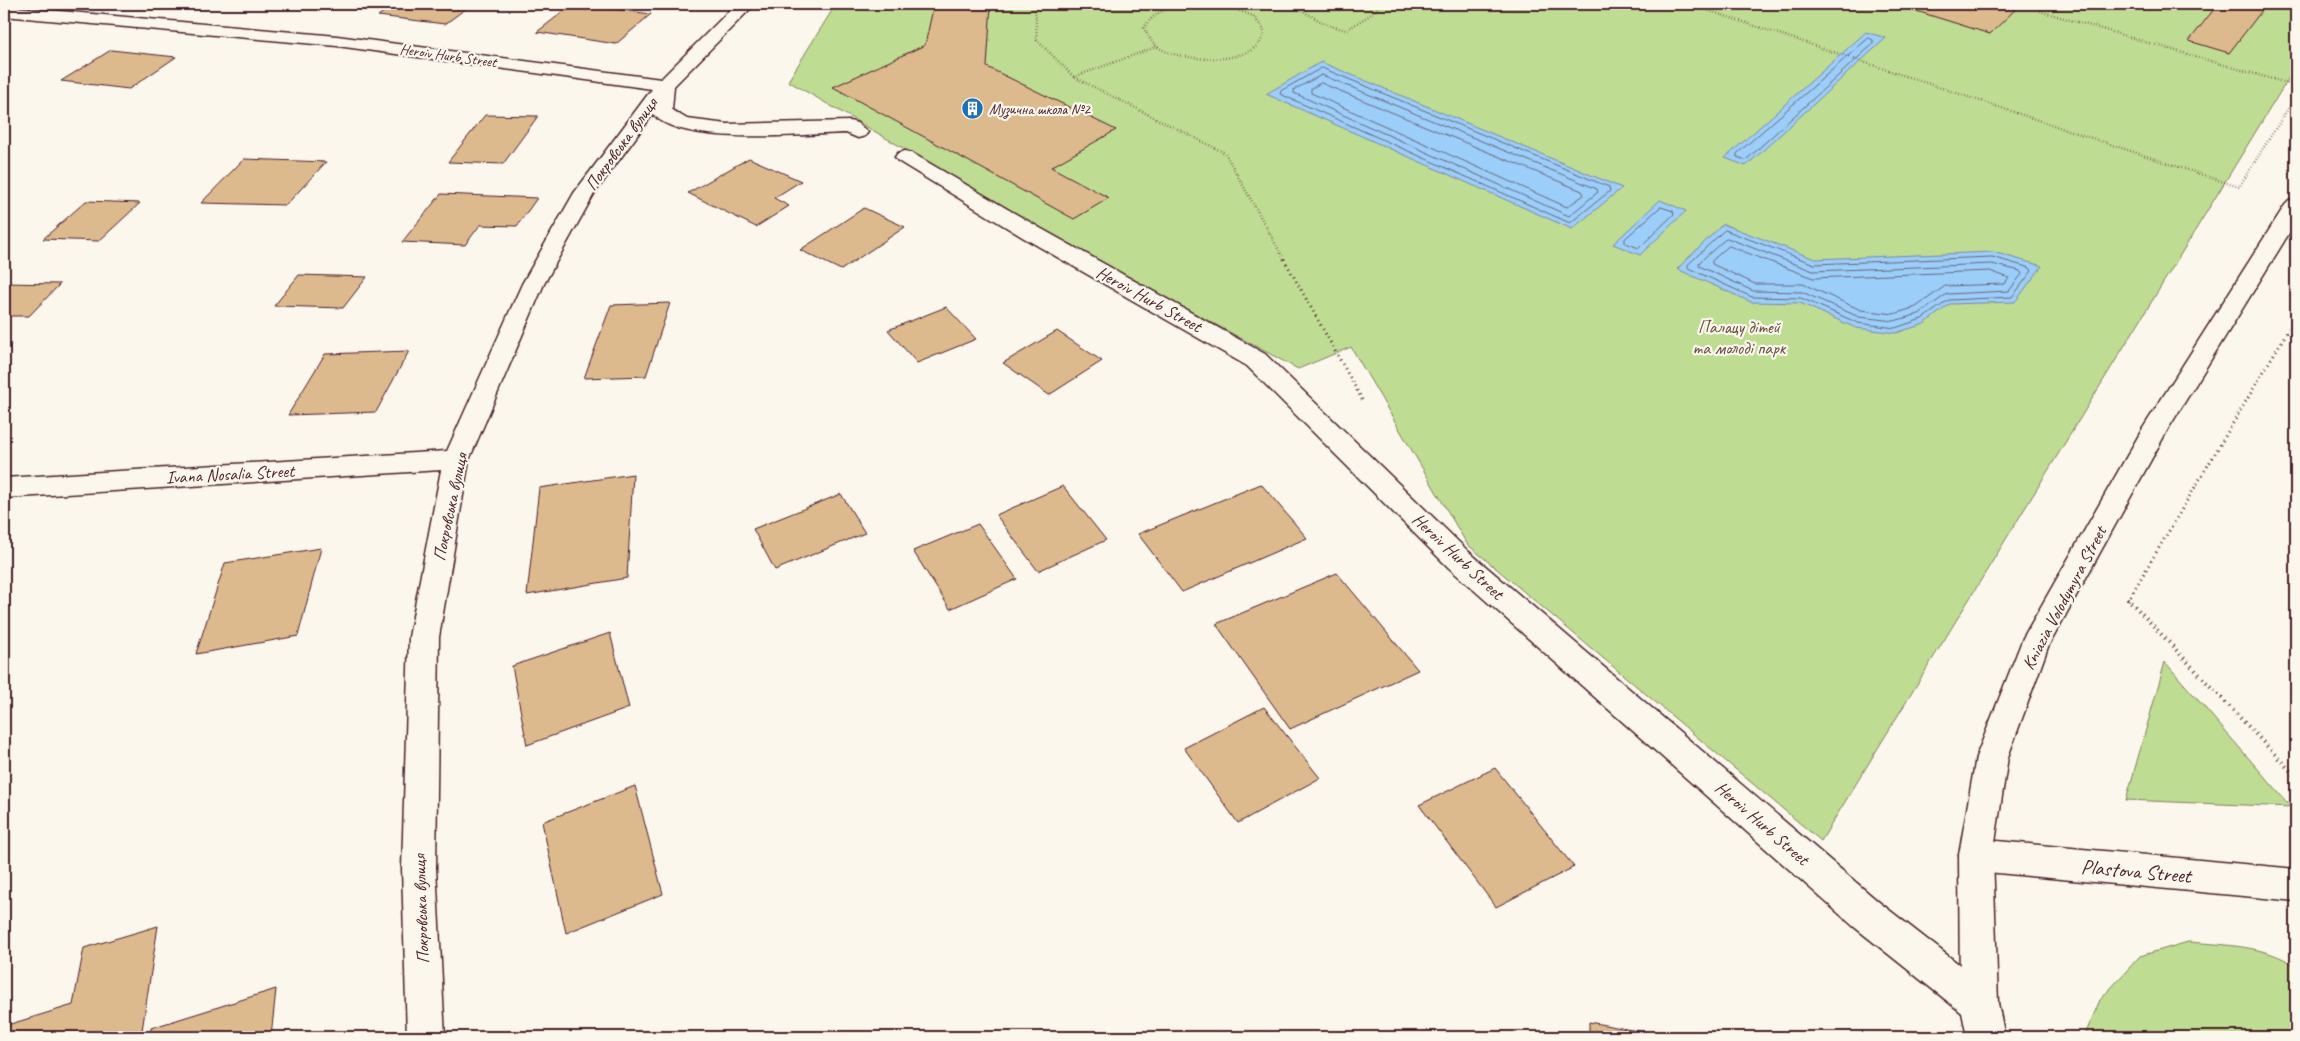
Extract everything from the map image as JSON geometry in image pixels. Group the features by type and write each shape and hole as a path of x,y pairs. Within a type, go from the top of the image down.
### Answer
{"street":[{"name":"Покровська вулиця","path":"426,1037 419,868 424,637 456,460 533,284 584,194 665,85 746,4"},
{"name":"Heroiv Hurb Street","path":"4,11 337,41 665,85"},
{"path":"665,85 662,112 682,124 727,130 850,128 858,132"},
{"name":"Heroiv Hurb Street","path":"905,157 1032,233 1256,360 1473,573 1866,914 1982,1020"},
{"name":"Kniazia Volodymyra Street","path":"1982,1020 1976,855 1992,757 2034,646 2156,428 2296,205"},
{"name":"Ivana Nosalia Street","path":"4,488 456,460"},
{"name":"Plastova Street","path":"1976,855 2296,886"}],"path":[{"path":"1035,4 1037,40 1074,77 1225,153 1368,409"},
{"path":"1184,4 1158,11 1148,19 1144,28 1146,38 1156,47 1170,54 1188,58 1228,57 1245,52 1258,45 1264,36 1264,27 1258,18 1238,8 1222,4"},
{"path":"1238,8 1247,4"},
{"path":"1291,4 1327,25 1346,30 1370,15 1381,4"},
{"path":"1689,4 2239,187 2296,96"},
{"path":"2040,11 2296,86"},
{"path":"1074,77 1156,47"},
{"path":"2296,317 2127,599 2296,777"}],"green space":[{"name":"Палацу дітей та молоді парк","path":"836,4 2271,4 2296,10 2296,66 1821,841 1467,544 1351,347 1298,369 1090,257 788,81"},
{"path":"2165,662 2291,807 2126,800"},
{"path":"2188,942 2230,945 2258,950 2284,959 2296,966 2296,1037 2084,1037 2100,1000 2140,956"}],"water":[{"path":"1866,32 1886,38 1746,166 1725,158"},
{"path":"1321,62 1622,188 1572,229 1266,94"},
{"path":"1660,200 1686,211 1640,255 1613,244"},
{"path":"1723,224 1815,259 1993,252 2042,266 2015,302 1950,304 1924,324 1896,333 1856,328 1800,303 1751,302 1677,269"}],"building":[{"path":"395,4 472,4 445,24 378,16"},
{"path":"573,4 651,14 616,44 537,32"},
{"name":"Музична школа №2","path":"934,4 991,4 987,67 1116,130 1051,167 1109,198 1074,219 833,87 925,45"},
{"path":"1894,4 2021,4 1990,34"},
{"path":"2218,4 2267,4 2229,53 2189,41"},
{"path":"111,50 176,57 129,89 61,81"},
{"path":"485,115 538,116 503,164 448,162"},
{"path":"749,158 801,181 774,198 789,206 756,227 688,193"},
{"path":"244,159 326,162 286,205 201,203"},
{"path":"441,194 537,198 517,226 480,225 465,245 402,242"},
{"path":"86,201 140,203 99,241 43,239"},
{"path":"864,208 905,227 841,270 800,250"},
{"path":"299,275 367,277 343,308 274,306"},
{"path":"4,283 60,284 29,316 4,316"},
{"path":"670,303 646,376 584,378 611,305"},
{"path":"946,307 976,339 917,363 888,330"},
{"path":"1057,331 1102,361 1049,395 1003,363"},
{"path":"409,351 376,412 288,415 325,354"},
{"path":"633,474 627,578 527,595 539,488"},
{"path":"1261,484 1307,538 1182,592 1138,534"},
{"path":"1063,486 1106,540 1038,571 996,515"},
{"path":"841,494 865,533 775,570 753,529"},
{"path":"978,524 1017,579 950,609 913,551"},
{"path":"321,548 298,636 196,654 225,563"},
{"path":"1337,573 1418,670 1290,729 1216,624"},
{"path":"610,633 629,708 527,745 512,666"},
{"path":"1264,707 1320,778 1238,823 1184,748"},
{"path":"1495,768 1574,867 1496,907 1419,805"},
{"path":"635,786 663,894 566,933 542,822"},
{"path":"158,926 141,1037 4,1037 4,1026 73,1005 84,948"},
{"path":"276,989 271,1037 150,1037 151,1028"},
{"path":"1589,1022 1669,1037 1589,1037"}],"place":[{"name":"Музична школа №2","path":"973,109"}]}
